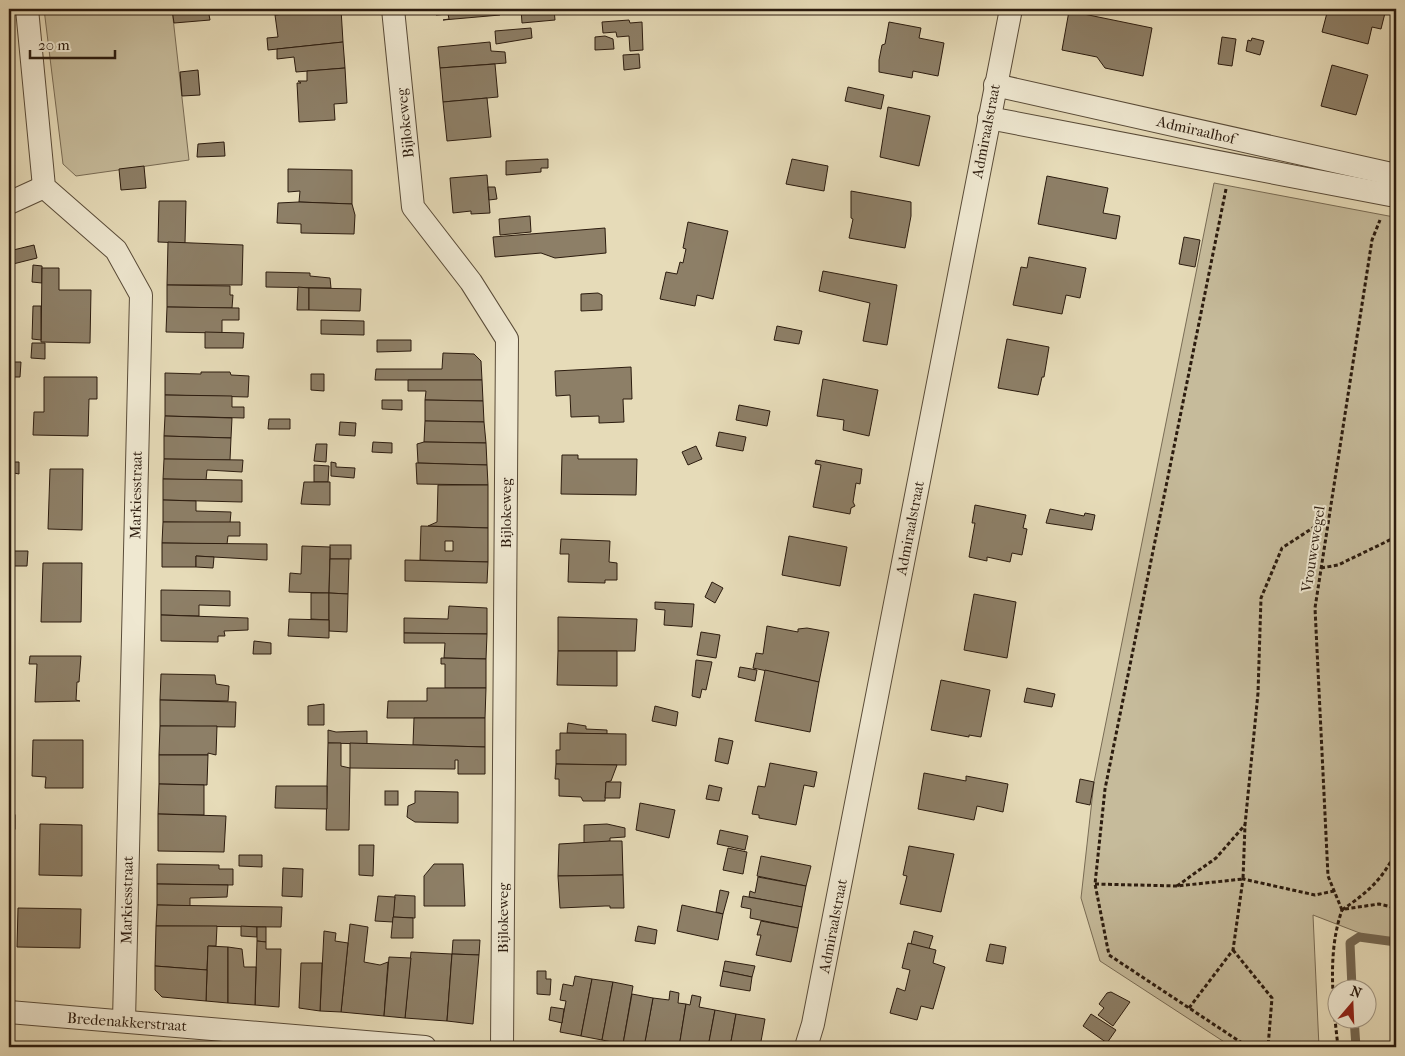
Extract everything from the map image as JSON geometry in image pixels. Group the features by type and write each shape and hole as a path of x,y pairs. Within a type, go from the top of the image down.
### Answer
{"street":[{"path":"9,203 44,187 27,9"},
{"name":"Bijlokeweg","path":"393,9 413,207 471,282 507,339 502,1047"},
{"name":"Admiraalstraat","path":"806,1047 813,1024 861,782 1011,9"},
{"name":"Admiraalhof","path":"995,85 1394,181"},
{"name":"Admiraalhof","path":"989,118 1231,164 1394,181"},
{"name":"Markiesstraat","path":"44,187 116,250 140,294 124,1021"},
{"name":"Bredenakkerstraat","path":"9,1012 426,1047"}],"path":[{"path":"1231,164 1105,789 1095,884 1109,955 1248,1047"},
{"name":"Vrouwewegel","path":"1342,910 1328,876 1315,608 1372,240 1394,181"},
{"path":"1189,1008 1233,950 1243,879 1245,825 1258,693 1261,598 1282,548 1329,518"},
{"path":"1321,568 1338,564 1396,537"},
{"path":"1177,886 1216,858 1245,825"},
{"path":"1338,1047 1332,1000 1335,932 1342,910 1363,896 1384,876 1396,852"},
{"path":"1095,884 1177,886 1243,879 1315,895 1334,891"},
{"path":"1342,910 1379,904 1396,908"},
{"path":"1233,950 1272,998 1268,1047"}],"shaded area":[{"path":"44,9 172,9 189,160 76,176 63,164"},
{"path":"1214,183 1394,217 1396,210 1396,947 1313,915 1319,1047 1232,1047 1100,961 1081,898 1094,782"}],"building":[{"path":"172,9 208,9 210,20 174,23"},
{"path":"341,9 343,42 268,50 267,38 278,37 275,15"},
{"path":"435,9 499,9 500,15 443,20 449,19 448,14 436,15"},
{"path":"521,9 554,9 555,20 522,23"},
{"path":"1328,9 1386,9 1381,29 1372,27 1368,44 1322,32"},
{"path":"1069,11 1152,28 1143,76 1105,68 1097,57 1062,50"},
{"path":"629,20 630,23 642,22 643,50 630,51 629,36 617,37 616,32 603,33 602,22"},
{"path":"889,22 921,28 919,38 944,43 938,76 913,71 912,78 879,72 882,45 885,44"},
{"path":"531,28 532,38 496,44 495,31"},
{"path":"605,36 613,39 614,49 595,50 595,37"},
{"path":"1222,37 1236,39 1232,66 1218,64"},
{"path":"1252,38 1264,41 1260,55 1246,51 1248,40 1251,41"},
{"path":"343,42 345,68 296,72 294,57 277,59 277,49"},
{"path":"490,42 491,51 505,52 506,63 440,68 438,47"},
{"path":"639,54 640,68 624,70 623,55"},
{"path":"495,64 498,97 443,102 440,68"},
{"path":"1332,65 1368,75 1356,115 1321,106"},
{"path":"345,68 347,103 334,104 335,120 299,122 297,83 301,83 298,81 307,81 307,71"},
{"path":"198,70 200,95 182,96 180,72"},
{"path":"848,87 884,95 881,109 845,101"},
{"path":"487,98 491,137 447,141 443,102"},
{"path":"888,107 930,116 919,166 880,157"},
{"path":"224,142 225,156 197,157 198,144"},
{"path":"548,159 548,168 541,168 541,172 506,175 506,161"},
{"path":"792,159 828,166 824,191 786,184"},
{"path":"144,166 146,188 121,190 119,169"},
{"path":"288,169 352,170 352,204 299,202 300,191 288,192"},
{"path":"487,175 490,213 471,214 471,211 453,213 450,178"},
{"path":"1047,176 1108,188 1103,213 1120,216 1116,239 1038,224"},
{"path":"488,187 495,187 497,199 489,200"},
{"path":"851,191 911,202 911,216 905,248 849,238 853,219 851,218"},
{"path":"159,201 186,201 185,243 158,242"},
{"path":"278,203 352,204 355,215 354,234 301,233 301,224 277,223"},
{"path":"530,216 531,232 500,235 499,219"},
{"path":"688,222 728,231 713,299 697,295 695,306 660,299 666,272 677,274 680,262 683,263 686,249 683,248"},
{"path":"605,228 606,253 555,258 541,253 495,257 493,237"},
{"path":"1184,237 1200,240 1195,267 1179,264"},
{"path":"168,242 243,245 242,285 167,285"},
{"path":"34,245 37,258 9,265 9,251"},
{"path":"1029,257 1086,268 1080,298 1066,295 1062,314 1013,305 1021,267 1027,268"},
{"path":"33,265 42,266 42,283 32,282"},
{"path":"42,268 59,268 59,290 91,290 90,343 41,342"},
{"path":"823,271 897,285 887,345 863,341 870,303 819,291"},
{"path":"266,272 310,273 310,276 330,278 331,288 266,287"},
{"path":"167,285 230,286 230,295 233,295 232,308 167,307"},
{"path":"298,287 309,288 309,310 297,310"},
{"path":"309,288 361,289 360,311 309,310"},
{"path":"598,293 602,295 602,310 581,311 581,294"},
{"path":"33,306 41,306 41,340 32,339"},
{"path":"167,307 239,308 239,320 222,320 222,333 166,332"},
{"path":"321,320 364,321 364,335 321,334"},
{"path":"777,326 802,331 799,344 774,340"},
{"path":"205,332 244,333 243,348 205,348"},
{"path":"1007,339 1049,347 1044,377 1042,377 1038,395 998,388"},
{"path":"377,340 411,340 411,351 377,352"},
{"path":"32,343 45,343 45,359 31,358"},
{"path":"443,353 474,354 481,361 482,380 375,380 376,369 442,369"},
{"path":"9,362 21,362 20,377 9,377"},
{"path":"631,367 632,399 623,399 624,422 599,423 599,416 571,417 570,395 556,396 555,371"},
{"path":"201,372 230,372 231,375 249,376 248,397 165,395 165,373 201,374"},
{"path":"311,374 324,374 324,391 311,390"},
{"path":"44,377 97,377 97,399 89,399 88,436 33,435 34,412 44,412"},
{"path":"823,379 878,390 869,436 843,430 844,420 817,416"},
{"path":"408,380 482,380 483,401 425,400 426,391 408,391"},
{"path":"165,395 232,396 232,407 244,407 244,418 165,416"},
{"path":"382,400 402,400 402,410 382,409"},
{"path":"425,400 483,401 484,422 425,421"},
{"path":"739,405 770,411 767,426 736,420"},
{"path":"165,416 232,418 231,438 164,436"},
{"path":"269,419 290,419 290,429 268,429"},
{"path":"425,421 484,422 486,443 424,442"},
{"path":"340,422 356,423 355,436 339,435"},
{"path":"719,432 746,437 743,451 716,446"},
{"path":"164,436 231,438 230,460 164,459"},
{"path":"373,442 392,443 392,453 372,452"},
{"path":"424,442 486,443 487,465 418,463 417,444"},
{"path":"316,444 327,444 326,462 314,461"},
{"path":"696,446 702,459 688,465 682,452"},
{"path":"562,455 578,455 578,459 637,459 636,495 561,494"},
{"path":"164,459 243,460 242,472 207,470 206,480 163,479"},
{"path":"816,460 862,469 860,484 856,483 853,502 855,506 851,508 850,514 813,507 821,465 815,464"},
{"path":"9,462 19,462 19,474 14,473 14,487 9,487"},
{"path":"331,462 336,463 336,467 355,468 354,478 331,476"},
{"path":"416,463 487,465 488,485 417,484"},
{"path":"314,465 329,466 328,482 314,482"},
{"path":"50,469 83,469 82,530 48,529"},
{"path":"163,479 242,480 242,502 163,500"},
{"path":"304,482 330,482 330,505 301,504"},
{"path":"438,485 488,485 488,528 428,526 437,522"},
{"path":"163,500 196,501 196,511 231,512 230,523 163,522"},
{"path":"975,505 1026,515 1023,528 1027,529 1022,555 1012,553 1010,562 987,557 987,561 969,557 975,523 972,523"},
{"path":"1050,509 1084,516 1085,513 1095,515 1092,530 1046,523"},
{"path":"163,522 240,522 240,536 228,536 227,544 162,543"},
{"path":"421,526 488,528 488,562 420,560","holes":["445,541 453,541 453,551 445,551"]},
{"path":"789,536 847,547 840,586 782,575"},
{"path":"561,539 610,541 609,562 617,563 617,580 605,580 605,583 568,582 569,554 560,554"},
{"path":"162,543 267,544 267,560 196,556 196,567 162,567"},
{"path":"330,545 351,545 351,559 330,559"},
{"path":"302,546 330,547 329,593 289,592 290,573 301,574"},
{"path":"9,551 28,551 27,566 9,566"},
{"path":"196,556 214,557 213,568 196,567"},
{"path":"330,559 349,559 348,594 329,593"},
{"path":"405,560 488,562 487,583 405,581"},
{"path":"43,563 82,563 81,622 41,622"},
{"path":"712,582 723,588 715,603 705,597"},
{"path":"161,590 230,591 230,606 199,605 199,616 161,615"},
{"path":"311,593 329,593 329,620 311,619"},
{"path":"329,593 348,594 347,632 329,631"},
{"path":"974,594 1016,602 1007,658 964,650"},
{"path":"655,602 694,604 692,627 664,625 665,610 655,609"},
{"path":"449,606 487,608 487,634 404,633 404,618 448,619"},
{"path":"161,615 248,618 248,630 224,631 225,636 218,636 218,642 161,641"},
{"path":"558,617 637,619 635,651 558,651"},
{"path":"289,619 329,620 329,638 288,636"},
{"path":"767,626 798,632 798,629 807,628 829,632 819,682 753,668 756,653 763,654"},
{"path":"701,632 720,635 716,658 697,655"},
{"path":"404,633 487,634 486,659 444,658 445,643 404,643"},
{"path":"254,641 271,643 271,654 253,654"},
{"path":"558,651 617,651 617,686 557,685"},
{"path":"30,656 81,656 76,700 80,701 35,702 37,664 29,664"},
{"path":"441,658 486,659 486,688 445,688 445,664 441,664"},
{"path":"696,660 712,662 706,690 702,689 700,698 692,696"},
{"path":"740,667 757,670 755,681 738,677"},
{"path":"765,670 819,682 810,732 755,721"},
{"path":"161,674 215,675 216,684 229,686 228,701 160,700"},
{"path":"941,680 990,690 981,737 969,735 969,737 931,730"},
{"path":"427,688 486,688 485,718 387,718 388,701 427,701"},
{"path":"1027,688 1055,694 1052,707 1024,702"},
{"path":"160,700 236,702 235,727 160,726"},
{"path":"324,704 324,725 308,725 308,706"},
{"path":"655,706 678,712 676,726 652,721"},
{"path":"414,718 485,718 485,747 413,745"},
{"path":"568,723 586,726 586,729 607,730 607,734 567,733"},
{"path":"160,726 217,726 216,755 208,753 208,755 159,755"},
{"path":"328,730 336,732 367,731 367,744 328,743"},
{"path":"560,733 626,734 626,765 556,764 556,750 560,750"},
{"path":"719,738 733,741 728,764 715,761"},
{"path":"33,740 83,740 83,788 45,788 46,777 32,776"},
{"path":"328,743 341,743 341,766 350,768 349,830 326,830"},
{"path":"350,743 485,747 485,774 458,774 458,760 455,760 455,769 350,768"},
{"path":"159,755 208,755 207,785 159,784"},
{"path":"770,763 817,772 814,787 804,785 796,825 759,818 759,815 752,814 758,786 765,787"},
{"path":"556,764 617,765 611,781 606,782 605,801 583,801 581,797 559,796 559,779 555,779"},
{"path":"924,773 966,781 966,776 1008,784 1003,812 977,806 974,820 918,809"},
{"path":"1080,779 1094,782 1090,805 1076,802"},
{"path":"606,782 621,782 620,798 605,798"},
{"path":"159,784 204,785 204,815 158,814"},
{"path":"709,785 722,788 719,801 706,799"},
{"path":"276,786 327,786 327,809 275,808"},
{"path":"385,791 398,791 398,805 385,805"},
{"path":"415,791 458,792 458,823 415,822 407,817 408,806 415,803"},
{"path":"640,803 675,810 669,838 636,830"},
{"path":"158,814 226,816 224,852 158,851"},
{"path":"9,815 15,815 15,829 9,829"},
{"path":"40,824 82,825 82,876 39,875"},
{"path":"607,824 625,828 625,837 610,838 610,841 599,843 584,844 584,825"},
{"path":"720,830 748,836 745,850 717,844"},
{"path":"622,841 623,875 558,876 559,844"},
{"path":"359,845 374,845 373,876 359,875"},
{"path":"909,846 954,854 941,912 900,904 907,876 903,875"},
{"path":"728,848 747,852 743,874 723,870"},
{"path":"239,855 262,855 262,867 239,866"},
{"path":"761,856 811,866 806,886 757,876"},
{"path":"157,864 219,865 219,869 233,869 233,885 157,884"},
{"path":"434,864 463,864 465,906 424,906 424,876"},
{"path":"283,868 303,869 302,897 282,896"},
{"path":"623,875 624,908 605,906 560,908 558,876"},
{"path":"758,877 806,886 802,907 749,897 750,891 755,893"},
{"path":"157,884 228,885 227,897 190,898 190,906 157,905"},
{"path":"720,890 729,892 723,914 716,912"},
{"path":"395,895 415,896 415,918 393,917"},
{"path":"378,896 395,897 393,922 375,921"},
{"path":"743,896 802,907 798,928 750,918 751,909 741,907"},
{"path":"157,905 282,907 281,927 156,926"},
{"path":"682,905 723,914 718,940 677,931"},
{"path":"18,908 81,909 80,948 17,947"},
{"path":"393,917 413,918 413,938 391,938"},
{"path":"761,921 798,928 791,962 756,955 761,935 757,935"},
{"path":"350,924 368,927 364,962 380,965 388,962 384,1016 341,1012"},
{"path":"156,926 217,926 216,946 208,946 207,970 155,966"},
{"path":"241,926 257,927 257,937 241,936"},
{"path":"638,926 657,930 655,944 635,941"},
{"path":"257,927 266,927 266,942 257,941"},
{"path":"324,931 336,933 335,941 348,943 341,1012 320,1011"},
{"path":"914,931 933,936 929,949 911,944"},
{"path":"453,940 480,940 479,955 452,954"},
{"path":"257,941 266,942 266,949 281,949 279,1007 255,1005"},
{"path":"908,943 936,950 933,963 945,967 933,1009 921,1006 917,1020 890,1013 897,988 905,991 910,970 902,968"},
{"path":"990,944 1006,947 1003,964 986,961"},
{"path":"208,946 228,947 228,1003 206,1001"},
{"path":"228,947 242,949 244,967 256,967 255,1005 228,1003"},
{"path":"411,952 452,954 447,1021 405,1018"},
{"path":"452,954 479,955 473,1024 447,1021"},
{"path":"389,957 411,958 405,1018 384,1016"},
{"path":"725,961 755,966 752,977 723,971"},
{"path":"301,963 322,963 320,1011 299,1008"},
{"path":"155,966 207,970 206,1001 162,997 155,990"},
{"path":"537,971 546,971 546,979 551,979 550,995 537,994"},
{"path":"723,971 752,977 750,991 720,986"},
{"path":"575,976 592,979 581,1036 560,1032 566,1001 560,1000 563,984 573,986"},
{"path":"592,979 613,982 602,1040 581,1036"},
{"path":"613,982 633,986 623,1044 602,1040"},
{"path":"670,991 679,993 678,1003 686,1004 679,1047 644,1047 653,998 669,1000"},
{"path":"1111,992 1130,1002 1113,1026 1098,1015 1104,1008 1099,1004 1107,993"},
{"path":"632,994 653,998 644,1047 623,1044"},
{"path":"692,995 701,997 699,1007 715,1010 708,1047 679,1047 686,1004 690,1005"},
{"path":"551,1007 564,1009 562,1023 549,1020"},
{"path":"715,1010 736,1014 730,1047 708,1047"},
{"path":"736,1014 765,1019 760,1047 730,1047"},
{"path":"1091,1014 1116,1030 1107,1043 1083,1026"}],"waterway":[{"path":"1352,978 1350,943 1359,937 1396,942"},
{"path":"1355,1028 1356,1047"}]}
